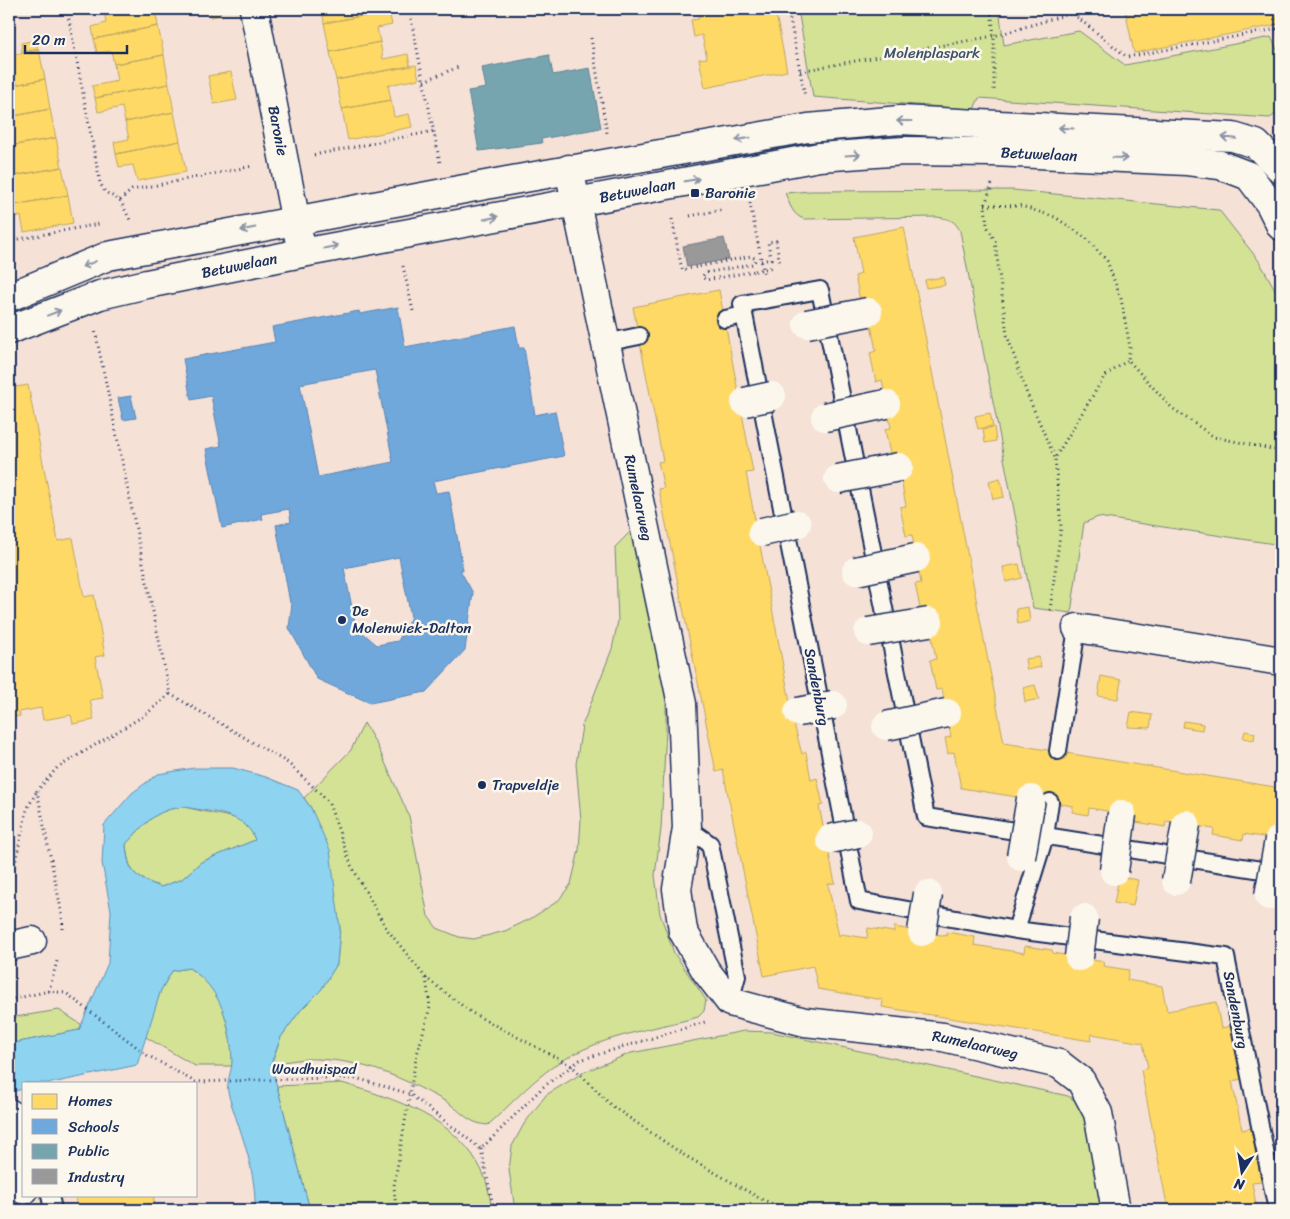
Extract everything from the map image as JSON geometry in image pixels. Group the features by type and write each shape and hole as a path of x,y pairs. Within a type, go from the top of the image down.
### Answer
{"street":[{"name":"Baronie","path":"254,9 302,253"},
{"name":"Betuwelaan","path":"9,297 108,256 569,169 808,128 900,120 1234,137 1256,144 1278,160 1249,176 1220,165 1187,161 994,152 904,152 819,157 302,253 100,295 9,330"},
{"name":"Rumelaarweg","path":"569,169 682,704 687,828 677,889 683,931 706,971 730,1002 805,1022 943,1037 1059,1064 1081,1081 1098,1113 1116,1210"},
{"path":"1249,176 1270,204 1281,226"},
{"path":"807,324 868,312"},
{"path":"745,402 772,396"},
{"path":"825,417 886,404"},
{"path":"838,480 899,467"},
{"path":"762,532 797,524"},
{"path":"856,571 916,558"},
{"path":"868,632 929,622"},
{"path":"1077,628 1281,660"},
{"path":"798,712 833,705"},
{"path":"886,726 946,713"},
{"path":"1021,857 1040,800"},
{"path":"1114,871 1122,814"},
{"path":"1176,881 1186,824"},
{"path":"830,839 858,833"},
{"path":"1275,884 1279,840"},
{"path":"922,932 928,894"},
{"path":"1079,957 1084,918"},
{"path":"9,1113 21,1162"},
{"path":"25,1196 28,1210"}],"lane":[{"path":"724,319 744,315 742,304 820,290 926,817 1045,836 1275,884"},
{"name":"Sandenburg","path":"744,315 859,901 1016,930 1226,957 1277,1210"},
{"path":"606,343 639,336"},
{"path":"1058,751 1077,628"},
{"path":"1016,930 1045,836 1040,800"},
{"path":"687,828 710,844 737,976 730,1002"},
{"path":"50,1196 53,1210"}],"path":[{"path":"67,9 100,183 105,192 120,200 132,224"},
{"path":"409,9 440,164"},
{"path":"788,9 806,101"},
{"path":"991,9 994,36"},
{"path":"800,71 994,36 1072,14 1076,9"},
{"path":"1273,9 1276,29 1281,38"},
{"path":"1072,14 1127,57 1281,28"},
{"path":"591,38 609,141"},
{"path":"424,81 461,66"},
{"path":"994,178 986,205 987,226 994,241 998,260 1007,335 1027,394 1055,458 1061,527 1049,619 1072,659"},
{"path":"742,205 758,199"},
{"path":"750,203 769,299"},
{"path":"986,205 1021,206 1055,217 1086,238 1107,261 1122,299 1130,347 1128,360 1104,377 1055,458"},
{"path":"662,220 725,209"},
{"path":"120,220 129,218"},
{"path":"672,218 682,270 751,256 756,258 753,264 705,273 702,277 706,280 773,267"},
{"path":"9,241 101,223"},
{"path":"761,261 771,259 768,242 776,241 780,265"},
{"path":"403,264 413,311"},
{"path":"93,322 170,694 288,763 328,801 351,865 386,928 426,978 472,1014 572,1066 612,1106 684,1155 761,1199 788,1210"},
{"path":"1128,360 1172,408 1214,437 1281,451"},
{"path":"14,918 9,891 27,810 37,791 58,768 145,715 170,694"},
{"path":"37,791 62,914 63,936"},
{"path":"56,915 62,914"},
{"path":"49,991 58,959"},
{"path":"396,1210 394,1186 416,1058 430,1007 426,978"},
{"name":"Woudhuispad","path":"9,1000 49,991 66,993 147,1055 195,1082 328,1078 359,1079 410,1094 481,1149"},
{"path":"494,1210 481,1149 543,1087 580,1060 717,1018 730,1002"}],"green space":[{"name":"Molenplaspark","path":"798,9 999,9 1004,45 1079,31 1125,65 1271,37 1281,58 1281,111 1270,118 979,98 974,109 968,109 813,97"},
{"path":"1013,190 1219,210 1259,261 1281,300 1281,545 1098,517 1084,523 1071,613 1033,608 958,227 945,218 937,217 804,219 794,212 785,193 810,191"},
{"path":"636,526 666,674 666,729 661,829 655,875 660,914 674,953 706,1000 704,1011 698,1017 631,1033 582,1050 545,1072 488,1125 474,1122 449,1104 412,1084 367,1067 334,1060 317,1059 271,1064 281,1037 300,1011 321,990 337,964 340,928 311,808 304,798 351,750 364,723 378,747 409,816 428,916 437,928 459,937 474,939 505,931 530,919 558,901 571,884 579,850 581,820 576,764 582,726 612,649 618,621 615,547"},
{"path":"184,807 239,819 252,832 255,840 201,862 182,879 161,887 134,873 129,862 126,844 145,824 158,814 174,808"},
{"path":"189,968 202,978 217,994 229,1032 232,1066 195,1066 144,1036 161,990 172,971"},
{"path":"59,1010 82,1025 79,1030 9,1044 9,1018"},
{"path":"744,1031 772,1032 1068,1096 1085,1107 1110,1210 515,1210 509,1170 512,1146 524,1124 546,1095 584,1072 631,1053"},
{"path":"342,1083 383,1096 423,1113 458,1138 472,1154 483,1173 488,1186 492,1210 310,1210 277,1086"}],"water":[{"path":"194,768 233,768 266,777 298,790 311,808 330,850 340,928 337,964 321,990 300,1011 281,1037 271,1064 310,1210 255,1210 251,1167 228,1092 232,1061 226,1021 222,1008 209,986 189,968 172,971 161,990 137,1065 57,1082 22,1082 22,1089 9,1092 9,1044 79,1030 108,963 111,911 102,863 104,825 132,793 158,774","holes":["184,807 215,812 244,824 255,840 201,862 182,879 161,887 144,880 134,873 129,862 126,844 151,819 174,808"]}],"building: Homes":[{"path":"104,9 155,9 158,26 94,39 92,27 106,23"},
{"path":"210,9 220,9 221,15 211,17"},
{"path":"322,9 388,9 389,11 324,23"},
{"path":"697,9 775,9 787,71 705,88 699,59 707,58 702,35 694,37 691,20 699,19"},
{"path":"1125,9 1281,9 1281,24 1134,53"},
{"path":"389,11 392,25 377,28 380,42 330,52 324,23"},
{"path":"158,26 164,55 114,64 111,51 97,53 94,39"},
{"path":"36,40 38,49 22,52 21,43"},
{"path":"380,42 383,59 408,54 410,66 336,80 330,52"},
{"path":"39,50 45,79 9,86 9,56"},
{"path":"164,55 169,84 95,98 92,86 117,81 114,64"},
{"path":"416,65 419,79 388,85 391,100 342,109 336,80"},
{"path":"231,72 237,100 214,104 208,76"},
{"path":"45,79 50,109 9,117 9,86"},
{"path":"169,84 174,112 125,122 122,107 98,112 95,98"},
{"path":"391,100 394,117 409,114 412,127 348,140 342,109"},
{"path":"50,109 56,138 9,146 9,117"},
{"path":"174,112 180,141 116,154 114,142 129,139 125,122"},
{"path":"56,138 62,167 13,176 9,146"},
{"path":"180,141 186,172 137,181 133,165 119,167 116,154"},
{"path":"62,167 68,195 9,206 9,192 15,190 13,176"},
{"path":"68,195 73,223 24,232 21,216 9,218 9,206"},
{"path":"904,227 1004,743 1281,788 1281,840 1244,834 1243,840 1213,835 1214,829 1166,821 1165,827 1136,822 1137,816 1089,808 1088,815 1072,812 1073,806 961,788 954,752 948,754 945,738 951,737 942,689 936,690 930,660 936,659 927,612 921,613 915,584 921,583 912,535 906,536 900,507 906,506 897,458 891,459 885,429 891,428 882,380 876,382 870,353 876,351 867,304 861,305 855,276 861,274 854,237"},
{"path":"943,277 945,285 926,288 925,280"},
{"path":"719,290 753,472 746,473 795,728 802,754 806,752 811,780 817,778 823,805 819,806 835,883 828,884 839,936 841,934 867,938 868,928 894,932 894,927 947,936 947,932 975,937 974,945 1024,953 1025,946 1052,950 1053,953 1104,962 1103,966 1129,970 1127,980 1162,986 1167,1011 1216,1002 1221,1028 1231,1026 1242,1079 1232,1081 1242,1130 1251,1128 1262,1182 1252,1183 1257,1210 1168,1210 1141,1070 1148,1068 1143,1043 1092,1034 1091,1041 882,1007 883,1000 818,989 813,966 764,976 723,770 716,772 659,489 664,488 658,462 663,461 633,307"},
{"path":"28,385 58,541 73,538 84,597 94,595 105,655 95,657 103,698 90,700 94,720 73,724 71,715 43,720 41,708 19,712 20,716 9,718 9,388"},
{"path":"990,413 993,426 978,429 975,416"},
{"path":"994,427 996,441 985,443 983,429"},
{"path":"1000,478 1004,497 993,499 989,481"},
{"path":"1019,564 1022,578 1006,582 1003,567"},
{"path":"1028,607 1030,621 1018,624 1016,609"},
{"path":"1039,657 1041,667 1027,670 1025,659"},
{"path":"1101,676 1121,680 1118,699 1098,696"},
{"path":"1035,685 1039,699 1025,702 1023,688"},
{"path":"1131,712 1152,715 1150,728 1128,727"},
{"path":"1184,721 1203,724 1202,730 1183,727"},
{"path":"1245,731 1255,733 1254,740 1243,738"},
{"path":"1119,877 1138,880 1133,906 1114,903"},
{"path":"9,1180 15,1210 9,1210"},
{"path":"17,1195 29,1196 32,1210 20,1210"},
{"path":"75,1196 153,1196 156,1210 77,1210"}],"building: Schools":[{"path":"398,307 405,347 515,326 519,348 524,348 535,415 555,411 564,456 433,481 436,493 449,491 463,570 460,570 473,593 465,650 426,692 370,703 317,679 289,628 292,603 290,603 276,525 291,522 289,509 261,514 263,519 222,528 206,449 221,446 211,396 191,400 183,359 275,342 272,327 359,311 360,314","holes":["375,370 393,462 318,477 300,384","399,557 411,617 398,641 377,645 356,627 344,568"]},
{"path":"131,396 136,418 123,420 118,398"}],"building: Public":[{"path":"549,55 553,75 590,68 601,128 541,139 542,143 479,151 468,91 486,88 482,68"}],"building: Industry":[{"path":"724,238 729,259 687,267 683,246"}],"place":[{"name":"Baronie","path":"695,193"},
{"name":"De Molenwiek-Dalton","path":"342,620"},
{"name":"Trapveldje","path":"482,785"}]}
